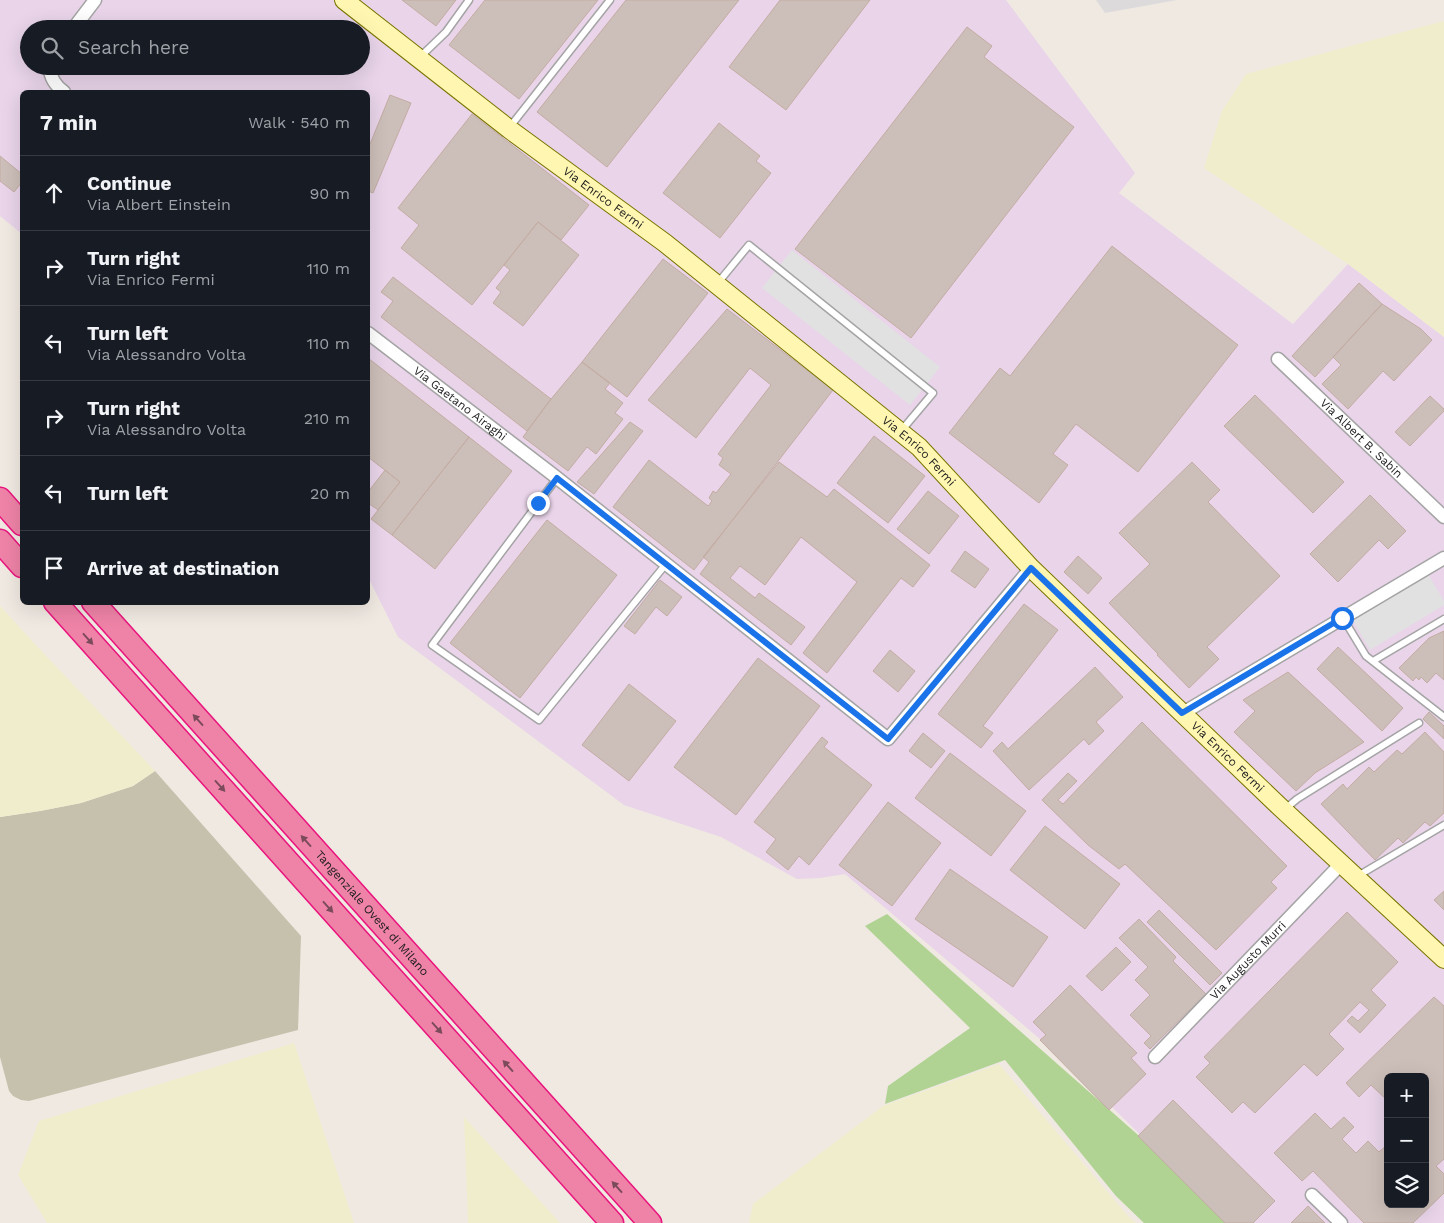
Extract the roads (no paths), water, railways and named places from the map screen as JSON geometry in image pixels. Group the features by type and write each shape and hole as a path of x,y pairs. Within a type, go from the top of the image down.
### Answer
{"highway":[{"path":"0,499 20,522"},
{"path":"0,541 20,564"},
{"path":"58,605 612,1223"},
{"name":"Tangenziale Ovest di Milano","path":"95,605 650,1223"}],"street":[{"path":"80,20 95,0"},
{"name":"Via Enrico Fermi","path":"344,0 370,20"},
{"name":"Via Enrico Fermi","path":"370,20 509,129 665,243 919,447 1031,568 1341,864 1444,959"},
{"path":"50,75 56,86 61,90"},
{"name":"Via Gaetano Airaghi","path":"370,336 554,476 888,739 1031,568"},
{"name":"Via Albert B. Sabin","path":"1278,359 1444,517"},
{"path":"1182,713 1444,558"},
{"name":"Via Augusto Murri","path":"1155,1057 1341,864"},
{"path":"1312,1195 1341,1223"}],"lane":[{"path":"419,58 446,32 469,0"},
{"path":"509,129 610,0"},
{"path":"716,285 749,245 933,393 900,432"},
{"path":"554,476 432,645 539,720 666,564"},
{"path":"1342,618 1366,656 1444,717"},
{"path":"1373,661 1444,619"},
{"path":"1284,810 1297,799 1419,723"},
{"path":"1355,877 1444,825"}]}
